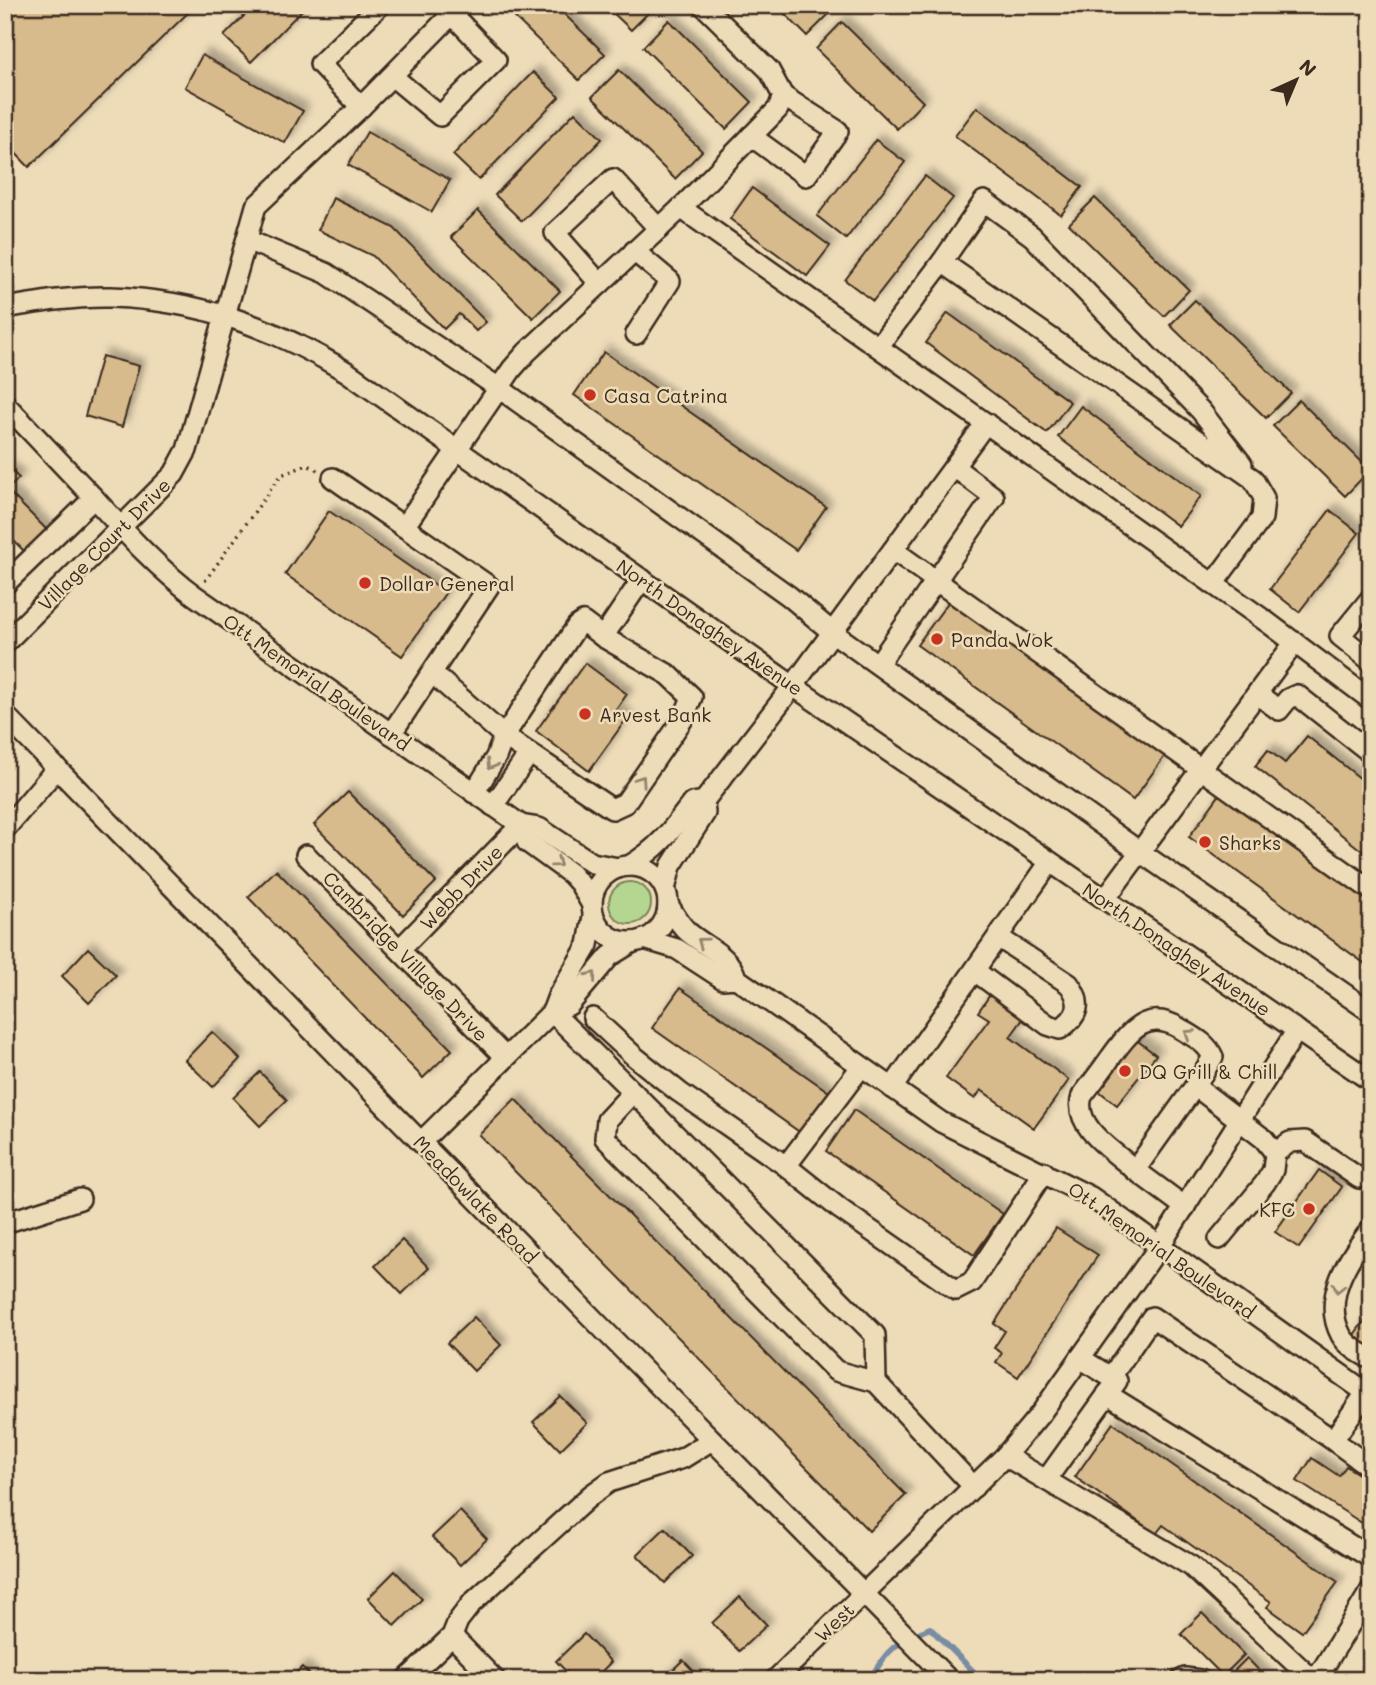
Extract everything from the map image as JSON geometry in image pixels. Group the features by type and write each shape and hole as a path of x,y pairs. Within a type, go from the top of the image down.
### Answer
{"street":[{"path":"361,107 320,64 380,5"},
{"path":"703,5 769,70 782,96 838,131 806,176 751,136"},
{"path":"392,76 440,116 496,60 452,8"},
{"name":"Village Court Drive","path":"8,635 174,474 187,450 256,206 392,76 452,8"},
{"path":"404,527 499,388 527,352 681,208 778,109 782,96"},
{"path":"600,284 555,233 613,179 659,229"},
{"path":"878,347 984,201 1032,236 1051,255 1201,411 1253,479 1264,498 1262,518 1213,584"},
{"path":"681,208 1295,642 1371,700"},
{"path":"247,240 326,273 499,388 789,596 832,632 1140,852 1371,1012"},
{"path":"635,251 670,281 636,334"},
{"path":"942,262 1253,479"},
{"name":"North Donaghey Avenue","path":"5,308 55,300 111,297 178,303 225,315 306,347 347,372 793,686 1371,1081"},
{"name":"Ott Memorial Boulevard","path":"5,404 121,528 181,586 521,825 539,828 592,863 623,867"},
{"path":"421,1142 552,1012 569,1004 610,956 662,925 671,866 705,813 704,801 793,686 986,423"},
{"path":"878,664 995,497 954,467"},
{"path":"332,478 489,586 391,734"},
{"path":"5,584 94,498"},
{"path":"892,550 1371,890"},
{"path":"603,637 642,579"},
{"path":"1341,677 1365,656 1340,636 1371,598"},
{"path":"432,673 504,736 612,809 625,803 684,719 692,697 669,675 603,637 583,622 577,626 504,736 496,757 474,793"},
{"path":"1105,899 1295,642"},
{"path":"1257,694 1279,710 1288,699 1297,695 1371,753"},
{"name":"Meadowlake Road","path":"5,715 949,1680"},
{"path":"493,806 530,754"},
{"path":"5,829 57,768"},
{"path":"552,1012 558,996 588,944 597,884 607,873 651,853 692,803 704,801"},
{"name":"Ott Memorial Boulevard","path":"521,825 527,842 571,874 580,884 593,911"},
{"name":"Webb Drive","path":"400,949 521,825"},
{"name":"Cambridge Village Drive","path":"306,855 505,1058"},
{"path":"891,1088 1050,862"},
{"path":"623,867 640,867 650,872 656,877 666,897"},
{"name":"Ott Memorial Boulevard","path":"666,897 680,925 732,965 736,978 861,1067 952,1128 1091,1197 1368,1395"},
{"path":"593,911 598,926 609,936 619,940 639,941"},
{"path":"975,971 1048,1025 1060,1029 1078,1009 1077,994 1069,984 998,937"},
{"name":"Ott Memorial Boulevard","path":"639,941 677,949 723,979 736,978"},
{"path":"552,1012 875,1335 876,1382"},
{"path":"593,1018 635,1057 679,1092 786,1166 839,1209 956,1290 972,1282 1044,1172"},
{"path":"1135,1170 1213,1057 1208,1047 1173,1024 1158,1020 1146,1022 1127,1035 1082,1096 1080,1116 1093,1133 1135,1170 1185,1207"},
{"name":"West","path":"775,1680 1005,1456 1041,1413 1159,1247 1297,1030"},
{"path":"786,1166 861,1067"},
{"path":"1195,1086 1264,1139 1275,1153 1273,1170 1265,1183 1219,1239"},
{"path":"634,1093 607,1120 605,1138 836,1371 876,1382 974,1487"},
{"path":"1275,1153 1290,1142 1305,1141 1359,1178"},
{"path":"5,1219 11,1221 79,1199"},
{"path":"1371,1229 1338,1281 1335,1307 1341,1336 1353,1349 1371,1359"},
{"path":"1046,1480 1152,1317 1371,1468"},
{"path":"1080,1358 1109,1386 1371,1558"},
{"path":"1333,1440 1368,1395"},
{"path":"406,1680 452,1636 458,1621 472,1603 591,1495 609,1482 682,1458 712,1440"},
{"path":"1005,1456 1191,1566 1315,1680 1371,1590"},
{"path":"452,1636 495,1680"},
{"path":"1181,1680 1200,1680"}],"path":[{"path":"194,595 281,475 307,465 332,478"}],"green space":[{"path":"630,882 645,888 651,903 645,918 630,924 615,918 609,903 615,888"}],"building":[{"path":"5,5 196,5 29,167 5,142 5,23 12,17 5,10"},
{"path":"255,5 307,5 251,62 224,36"},
{"path":"502,5 555,5 605,54 579,80"},
{"path":"605,5 656,5 631,30"},
{"path":"776,5 828,5 833,10 807,36"},
{"path":"669,20 752,102 726,129 643,47"},
{"path":"842,22 923,102 897,129 816,49"},
{"path":"202,55 303,111 285,143 185,87"},
{"path":"619,70 702,151 675,179 592,97"},
{"path":"533,72 559,97 479,180 453,155"},
{"path":"977,107 1082,187 1061,215 955,136"},
{"path":"575,112 602,139 522,221 495,195"},
{"path":"367,132 450,180 432,212 348,165"},
{"path":"876,140 905,162 846,239 817,216"},
{"path":"925,176 953,198 873,301 845,280"},
{"path":"752,188 830,246 807,276 730,219"},
{"path":"333,198 394,228 486,322 476,331 459,314 444,329 373,256 318,230"},
{"path":"1095,198 1189,290 1164,316 1069,224"},
{"path":"478,210 560,291 533,318 451,237"},
{"path":"1195,300 1291,393 1266,418 1170,325"},
{"path":"948,313 1070,402 1047,433 926,343"},
{"path":"604,352 826,507 796,550 574,395"},
{"path":"102,356 139,366 122,427 85,416"},
{"path":"1299,400 1370,470 1345,496 1273,426"},
{"path":"1081,406 1201,496 1178,526 1058,437"},
{"path":"5,465 19,478 7,490 49,532 27,554 5,532"},
{"path":"1330,510 1359,533 1299,612 1270,589"},
{"name":"Dollar General","path":"329,511 446,592 402,656 285,574"},
{"path":"952,597 1167,753 1133,800 917,645"},
{"name":"Arvest Bank","path":"585,663 627,694 616,710 627,718 589,771 536,731"},
{"path":"1307,736 1371,787 1371,858 1255,766 1268,750 1285,763"},
{"path":"1223,790 1371,896 1371,968 1189,837"},
{"path":"348,792 436,882 403,915 314,825"},
{"path":"276,870 452,1050 423,1078 248,897"},
{"path":"88,948 116,975 89,1003 62,976"},
{"path":"680,988 829,1092 801,1133 652,1028"},
{"path":"990,995 1023,1019 1010,1037 1069,1080 1034,1128 981,1090 975,1099 946,1078 989,1019 978,1012"},
{"path":"212,1032 240,1059 213,1087 185,1060"},
{"name":"DQ Grill & Chill","path":"1134,1038 1156,1055 1117,1105 1095,1088"},
{"path":"260,1072 287,1100 260,1126 233,1098"},
{"path":"515,1099 906,1495 869,1531 479,1135"},
{"path":"854,1110 1003,1214 974,1255 826,1151"},
{"name":"KFC","path":"1319,1170 1342,1187 1299,1248 1275,1232"},
{"path":"1056,1228 1098,1255 1018,1377 996,1362 1002,1353 994,1348 1005,1331 994,1324"},
{"path":"402,1240 429,1268 402,1294 375,1266"},
{"path":"1371,1312 1371,1349 1353,1336"},
{"path":"474,1317 501,1345 474,1371 447,1343"},
{"path":"560,1396 587,1423 560,1450 533,1422"},
{"path":"1113,1423 1338,1582 1302,1632 1267,1607 1271,1602 1163,1525 1156,1534 1075,1477"},
{"path":"1312,1458 1339,1476 1346,1466 1371,1482 1371,1529 1297,1481"},
{"path":"460,1511 487,1539 460,1565 432,1537"},
{"path":"665,1528 692,1556 665,1583 637,1555"},
{"path":"395,1571 422,1599 395,1626 368,1598"},
{"path":"740,1597 767,1625 739,1651 712,1623"},
{"path":"1202,1613 1244,1655 1223,1676 1181,1634"},
{"path":"584,1634 611,1662 593,1680 574,1680 556,1661"},
{"path":"1247,1658 1268,1680 1226,1679"},
{"path":"683,1660 702,1680 662,1680"},
{"path":"302,1667 315,1680 289,1680"}],"waterway":[{"path":"870,1680 894,1647 930,1628 982,1680"}],"place":[{"name":"Casa Catrina","path":"590,395"},
{"name":"Dollar General","path":"365,583"},
{"name":"Panda Wok","path":"937,639"},
{"name":"Arvest Bank","path":"585,714"},
{"name":"Sharks","path":"1205,842"},
{"name":"DQ Grill & Chill","path":"1125,1071"},
{"name":"KFC","path":"1309,1209"}]}
